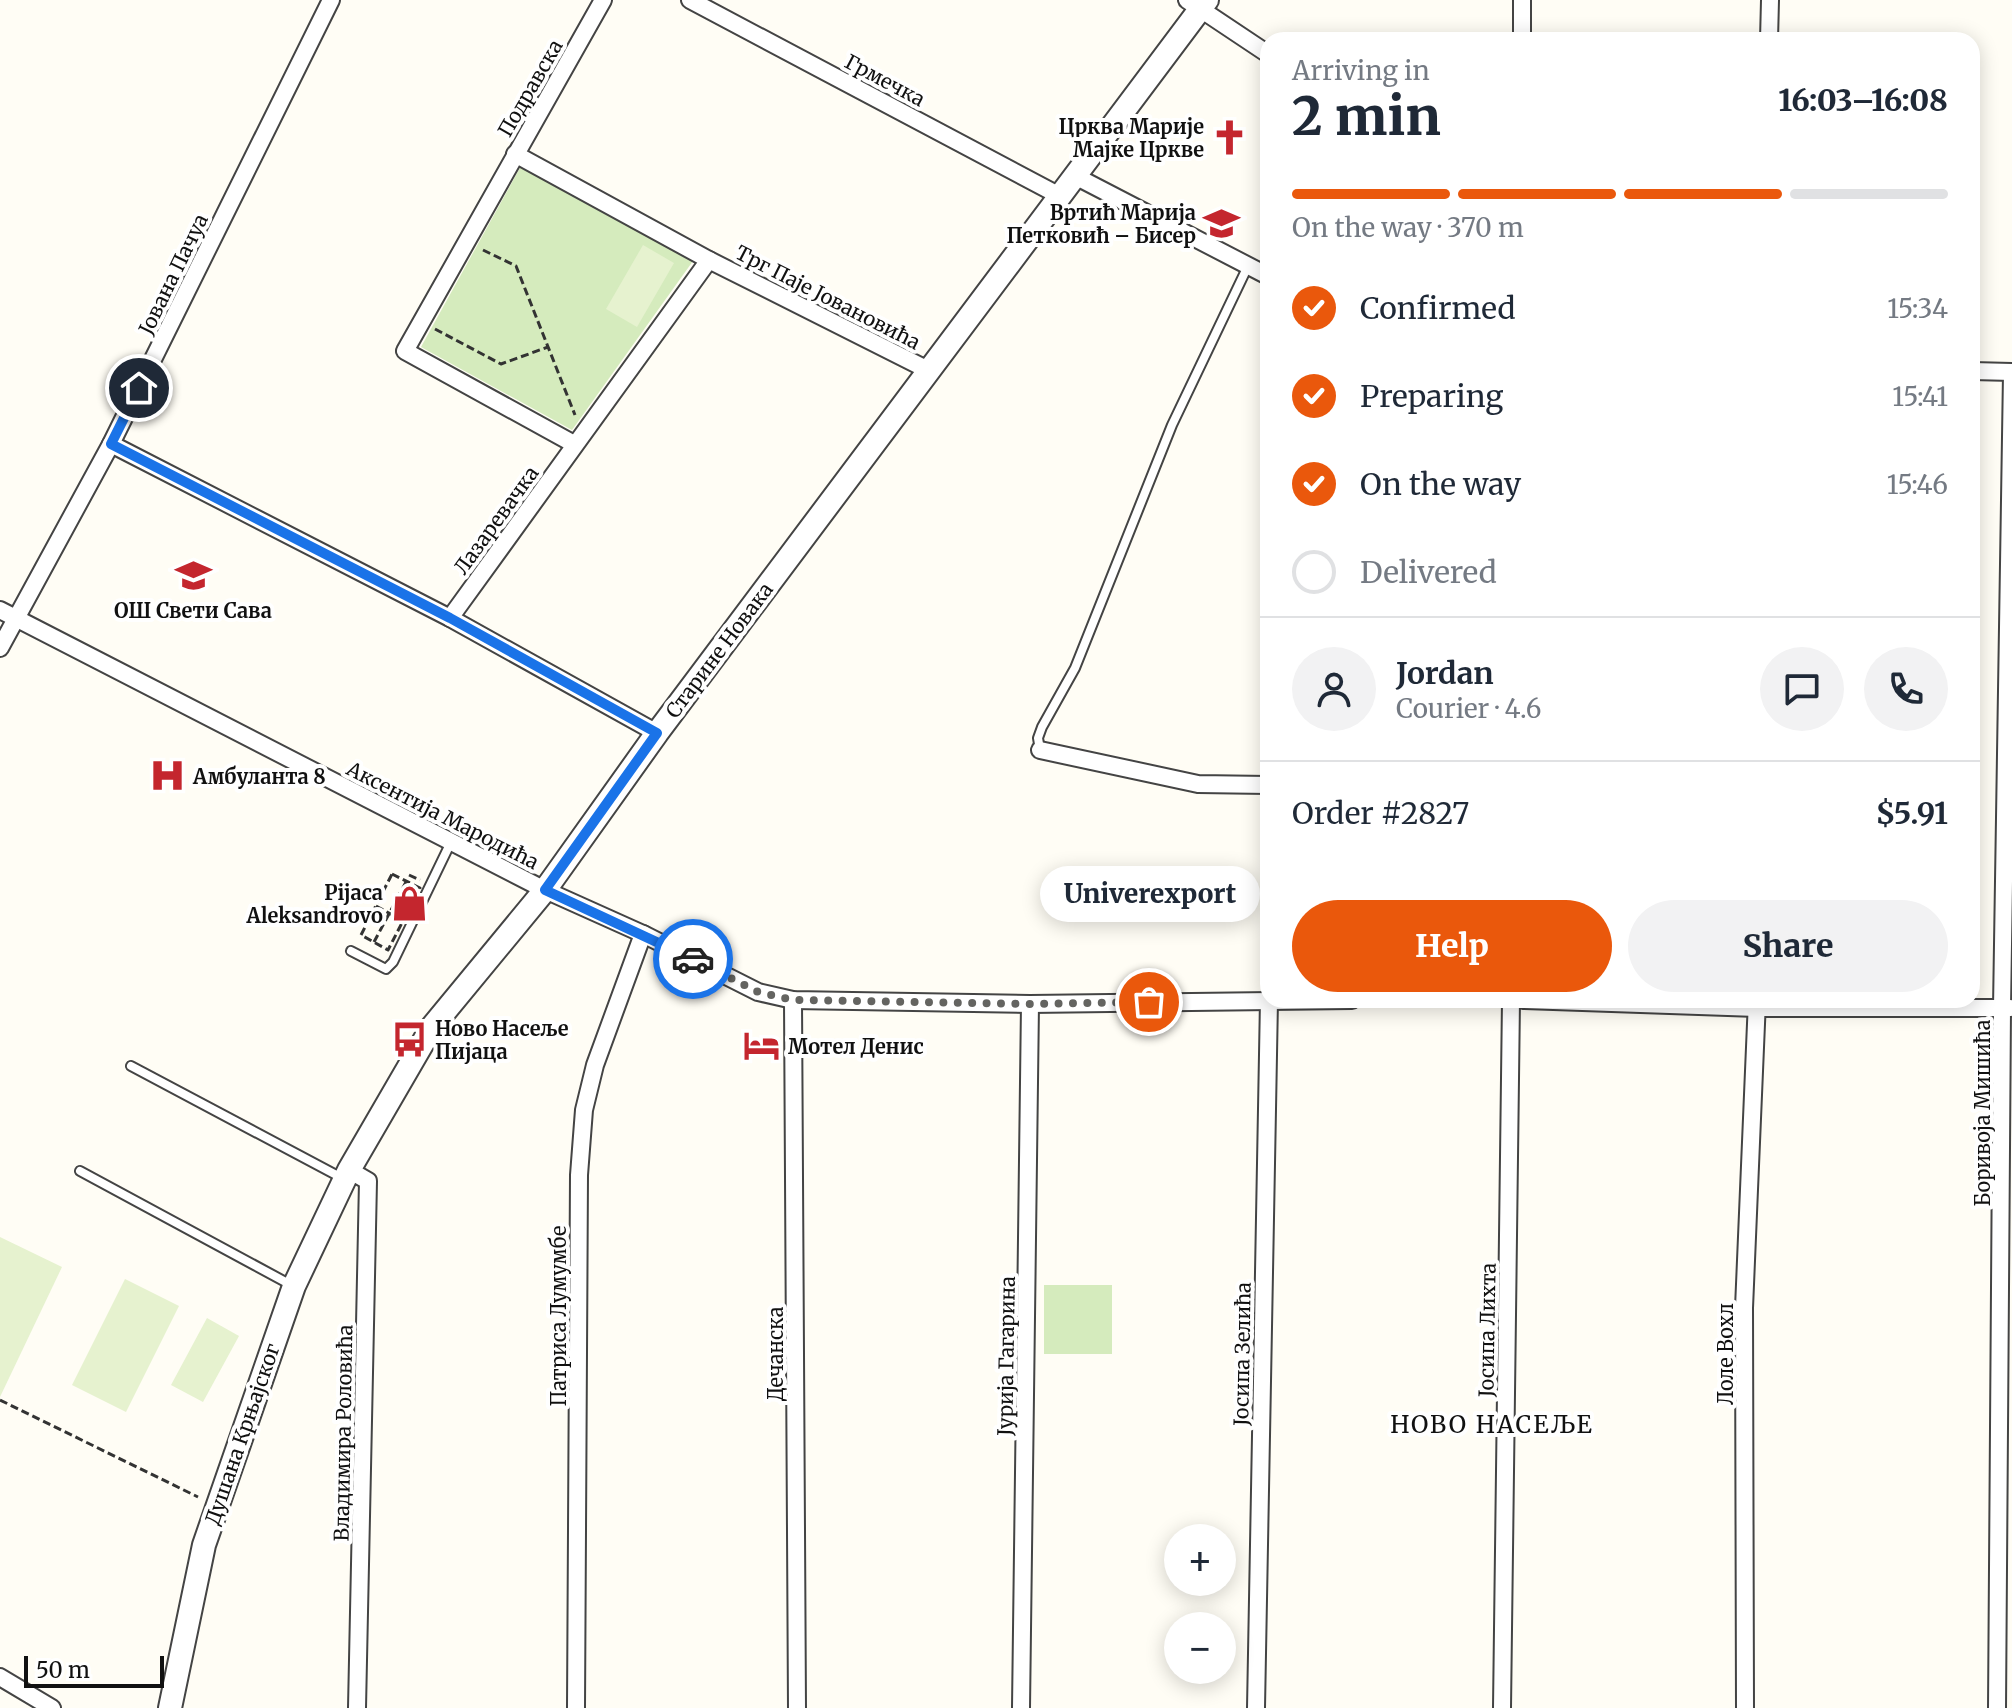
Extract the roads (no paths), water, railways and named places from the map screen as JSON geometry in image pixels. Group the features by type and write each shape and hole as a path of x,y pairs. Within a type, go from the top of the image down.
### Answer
{"street":[{"name":"Јована Пачуа","path":"0,648 8,614 111,444 331,0"},
{"name":"Подравска","path":"515,154 603,0"},
{"name":"Грмечка","path":"690,0 1060,196"},
{"path":"1522,0 1522,32"},
{"path":"1769,32 1770,0"},
{"path":"1199,2 1260,48"},
{"name":"Старине Новака","path":"346,1175 432,1027 545,890 657,733 1075,176 1199,2"},
{"path":"515,154 405,351 578,439"},
{"name":"Трг Паје Јовановића","path":"515,154 709,260 928,370"},
{"path":"1075,176 1260,272"},
{"name":"Трг Паје Јовановића","path":"578,439 709,260"},
{"path":"1980,371 2012,373"},
{"name":"Боривоја Мишића","path":"1997,1708 2012,373"},
{"name":"Лазаревачка","path":"450,618 578,439"},
{"path":"111,444 450,618 657,733"},
{"name":"Аксентија Мародића","path":"8,614 545,890 643,934 758,992 793,1000 1030,1004 1260,1000"},
{"path":"1040,750 1198,784 1260,785"},
{"name":"Патриса Лумумбе","path":"576,1708 579,1191 584,1110 595,1065 643,934"},
{"name":"Дечанска","path":"793,1000 797,1708"},
{"name":"Јурија Гагарина","path":"1021,1708 1030,1004"},
{"name":"Јосипа Зелића","path":"1256,1708 1269,1008"},
{"name":"Јосипа Лихта","path":"1502,1708 1511,1008"},
{"name":"Лоле Вохл","path":"1745,1708 1744,1308 1757,1008"},
{"path":"1980,1008 2007,1008"},
{"name":"Душана Крњајског","path":"170,1708 204,1545 294,1286 346,1175"},
{"name":"Владимира Роловића","path":"346,1175 368,1181 357,1708"},
{"path":"0,1677 52,1708"}],"lane":[{"path":"1040,750 1038,738 1042,727 1075,668 1172,425 1248,265"},
{"path":"351,951 386,969 393,962 451,841"},
{"path":"131,1066 346,1175"},
{"path":"80,1171 294,1286"}],"place":[{"name":"Црква Марије Мајке Цркве","path":"1230,137"},
{"name":"Вртић Марија Петковић – Бисер","path":"1222,224"},
{"name":"ОШ Свети Сава","path":"193,575"},
{"name":"Амбуланта 8","path":"167,776"},
{"name":"Pijaca Aleksandrovo","path":"409,903"},
{"name":"Univerexport","path":"1149,1002"},
{"name":"Ново Насеље Пијаца","path":"409,1039"},
{"name":"Мотел Денис","path":"762,1046"}],"district":[{"name":"НОВО НАСЕЉЕ","path":"1492,1424"}]}
